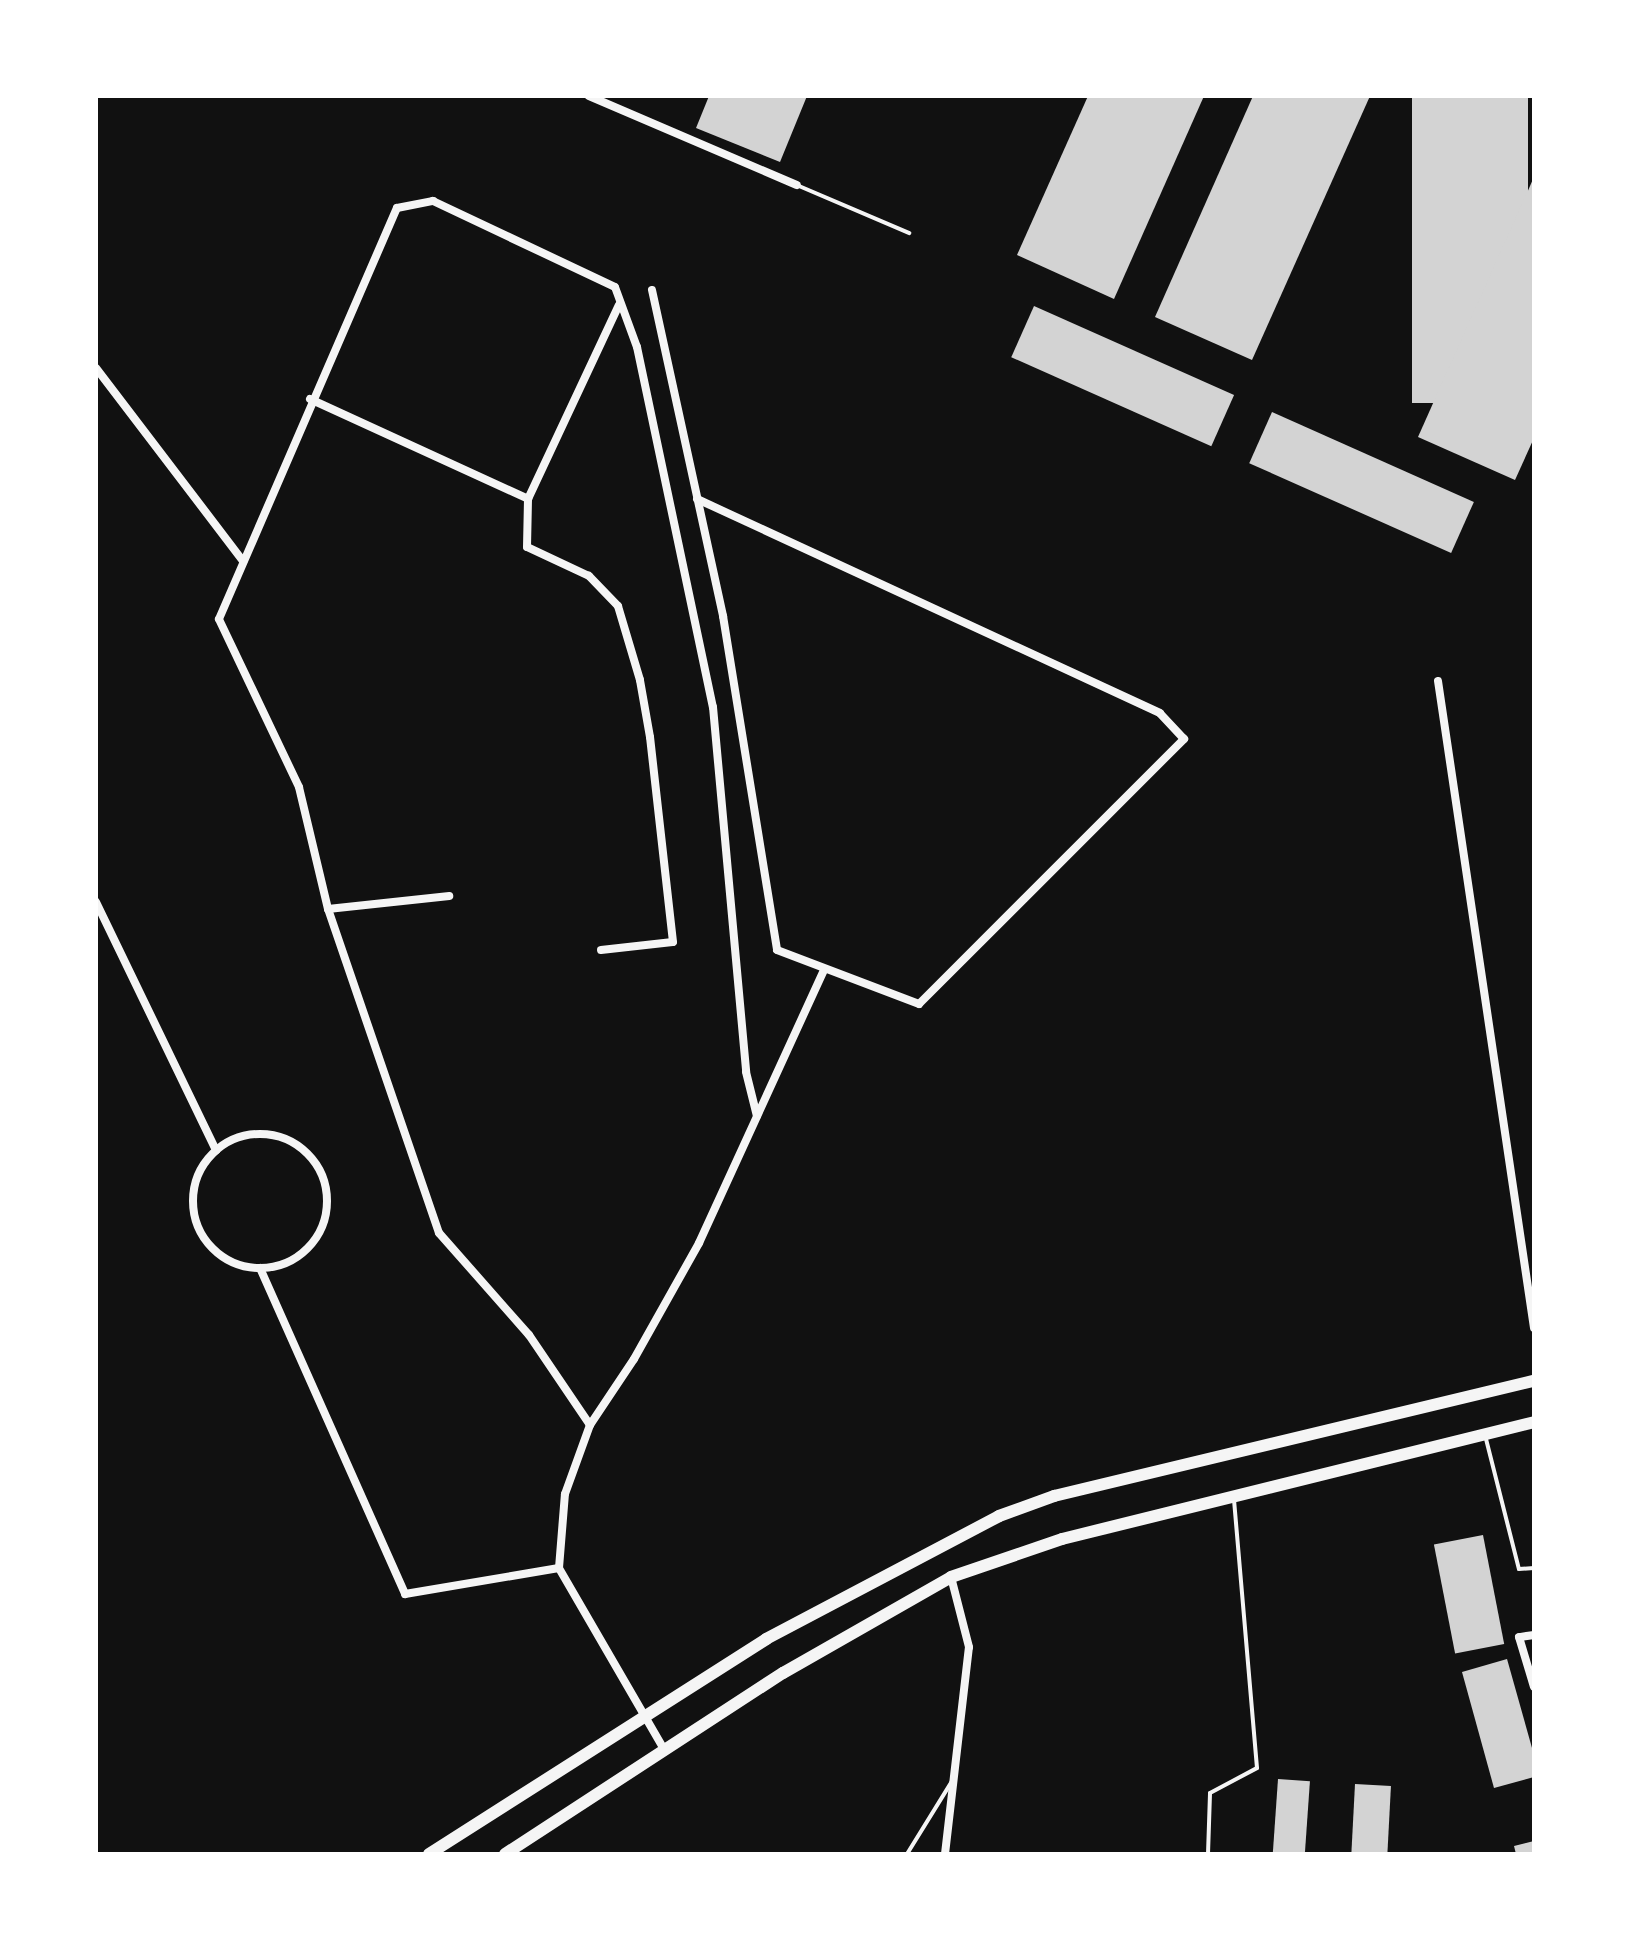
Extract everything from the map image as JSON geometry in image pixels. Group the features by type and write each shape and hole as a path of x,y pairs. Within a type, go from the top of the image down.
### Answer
{"main road":[{"path":"429,1854 766,1639 999,1516 1054,1496 1534,1381"},
{"path":"505,1854 783,1673 951,1577 1007,1554 1534,1422"}],"street":[{"path":"589,96 797,185"},
{"path":"590,1425 529,1335 439,1233 328,909 299,787 219,619 310,399 397,208 433,201 615,287 619,305 637,347 713,707 746,1072 757,1116"},
{"path":"652,290 697,499 723,616 777,950 919,1004 1184,739 1160,713 697,499"},
{"path":"601,950 673,942 650,737 640,680 618,606 589,576 527,547 528,499 619,305"},
{"path":"96,368 243,561"},
{"path":"310,399 528,499"},
{"path":"1438,681 1534,1328"},
{"path":"328,909 449,896"},
{"path":"96,902 216,1150"},
{"path":"665,1751 559,1568 565,1494 590,1425 634,1359 692,1256 824,970"},
{"path":"277,1136 296,1144 323,1176 325,1217 317,1237 283,1264 260,1268 217,1253 198,1224 194,1190 216,1150 236,1138 277,1136"},
{"path":"260,1268 405,1594 559,1568"},
{"path":"945,1854 969,1647 951,1577"},
{"path":"1534,1635 1519,1637 1534,1687"}],"lane":[{"path":"797,185 909,233"},
{"path":"1485,1434 1519,1569 1534,1568"},
{"path":"1208,1854 1210,1793 1257,1768 1234,1496"},
{"path":"907,1854 955,1776"}],"building":[{"path":"709,96 807,96 780,162 696,128"},
{"path":"1088,96 1204,96 1114,299 1017,255"},
{"path":"1253,96 1370,96 1252,360 1155,317"},
{"path":"1412,96 1528,96 1528,403 1412,403"},
{"path":"1534,177 1534,438 1515,480 1418,437"},
{"path":"1034,306 1234,395 1211,446 1011,357"},
{"path":"1272,412 1474,502 1451,553 1249,463"},
{"path":"1483,1535 1504,1644 1455,1654 1434,1545"},
{"path":"1507,1659 1534,1755 1534,1777 1494,1788 1462,1672"},
{"path":"1278,1779 1310,1781 1305,1854 1273,1854"},
{"path":"1355,1784 1391,1786 1387,1854 1351,1854"},
{"path":"1534,1841 1534,1854 1516,1854 1514,1846"}]}
